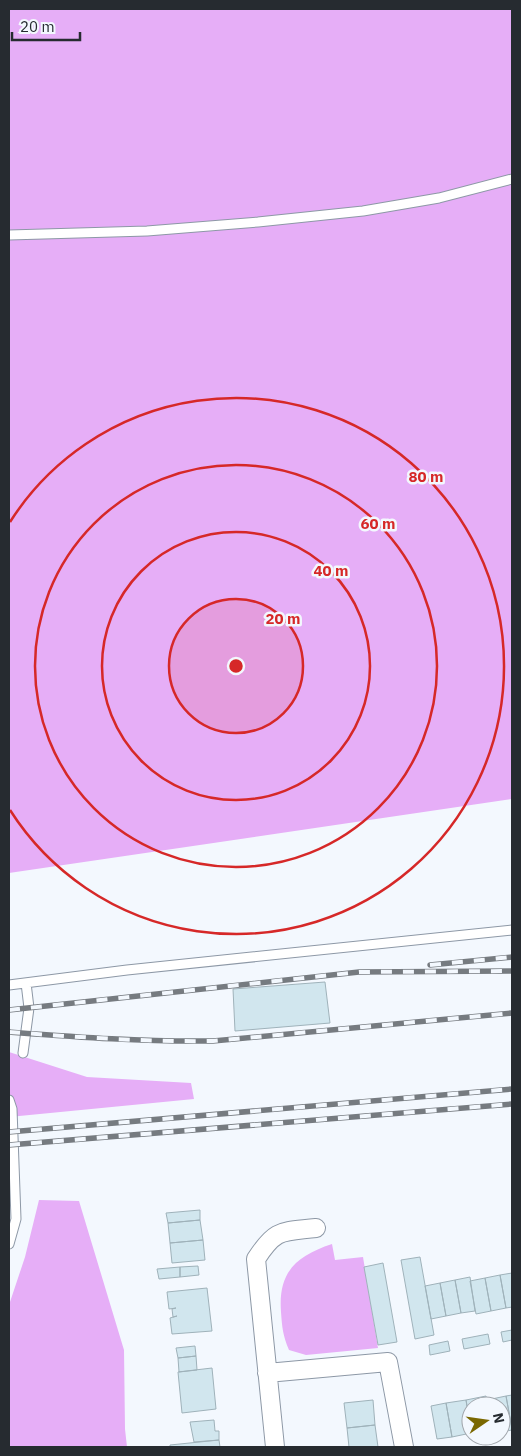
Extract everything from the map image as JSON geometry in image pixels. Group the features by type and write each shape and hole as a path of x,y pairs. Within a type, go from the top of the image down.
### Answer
{"street":[{"path":"274,1447 256,1259 266,1244 279,1233 316,1228"},
{"path":"267,1373 388,1362 404,1447"}],"lane":[{"path":"9,235 147,231 296,218 439,198 512,179"},
{"path":"9,985 137,969 512,930"},
{"path":"24,1052 29,1008 26,983"},
{"path":"9,1100 12,1109 16,1219 9,1244"}],"shaded area":[{"path":"9,9 512,9 512,799 9,873"},
{"path":"9,1052 87,1077 191,1083 194,1099 9,1117"},
{"path":"39,1200 79,1201 124,1350 127,1447 9,1447 9,1305 25,1257"},
{"path":"332,1244 335,1260 363,1257 378,1348 306,1355 289,1350 283,1331 281,1312 281,1298 286,1276 299,1260"}],"building":[{"path":"325,982 330,1023 235,1031 233,989"},
{"path":"200,1210 200,1220 168,1223 166,1213"},
{"path":"200,1220 203,1240 170,1243 168,1223"},
{"path":"203,1240 205,1260 172,1263 170,1243"},
{"path":"420,1257 434,1335 415,1339 401,1260"},
{"path":"383,1263 397,1342 378,1345 364,1267"},
{"path":"198,1266 199,1275 180,1277 180,1267"},
{"path":"180,1267 180,1277 159,1279 157,1269"},
{"path":"512,1273 512,1307 506,1308 500,1275"},
{"path":"500,1275 506,1308 491,1311 485,1278"},
{"path":"470,1277 475,1311 461,1313 455,1280"},
{"path":"485,1278 491,1311 476,1314 470,1281"},
{"path":"455,1280 461,1313 446,1316 440,1283"},
{"path":"440,1283 446,1316 431,1319 425,1286"},
{"path":"207,1288 212,1331 172,1334 170,1318 177,1316 173,1317 172,1309 176,1308 169,1309 167,1292"},
{"path":"512,1330 512,1340 503,1342 501,1332"},
{"path":"488,1334 490,1344 464,1349 462,1339"},
{"path":"448,1341 450,1351 430,1355 429,1345"},
{"path":"195,1346 196,1356 178,1358 176,1348"},
{"path":"196,1356 197,1370 179,1372 178,1358"},
{"path":"212,1368 216,1409 182,1413 178,1372"},
{"path":"512,1395 512,1428 511,1396 506,1396"},
{"path":"373,1400 375,1425 347,1428 344,1403"},
{"path":"461,1401 461,1435 452,1437 446,1403"},
{"path":"446,1403 452,1437 437,1439 431,1406"},
{"path":"214,1420 215,1431 219,1431 219,1440 194,1442 190,1422"},
{"path":"375,1425 378,1447 349,1447 347,1428"},
{"path":"219,1440 220,1447 170,1447 170,1445"}],"railway":[{"path":"430,965 512,957"},
{"path":"9,1010 359,972 512,971"},
{"path":"9,1032 136,1040 213,1041 512,1013"},
{"path":"9,1132 512,1089"},
{"path":"9,1145 512,1104"}]}
